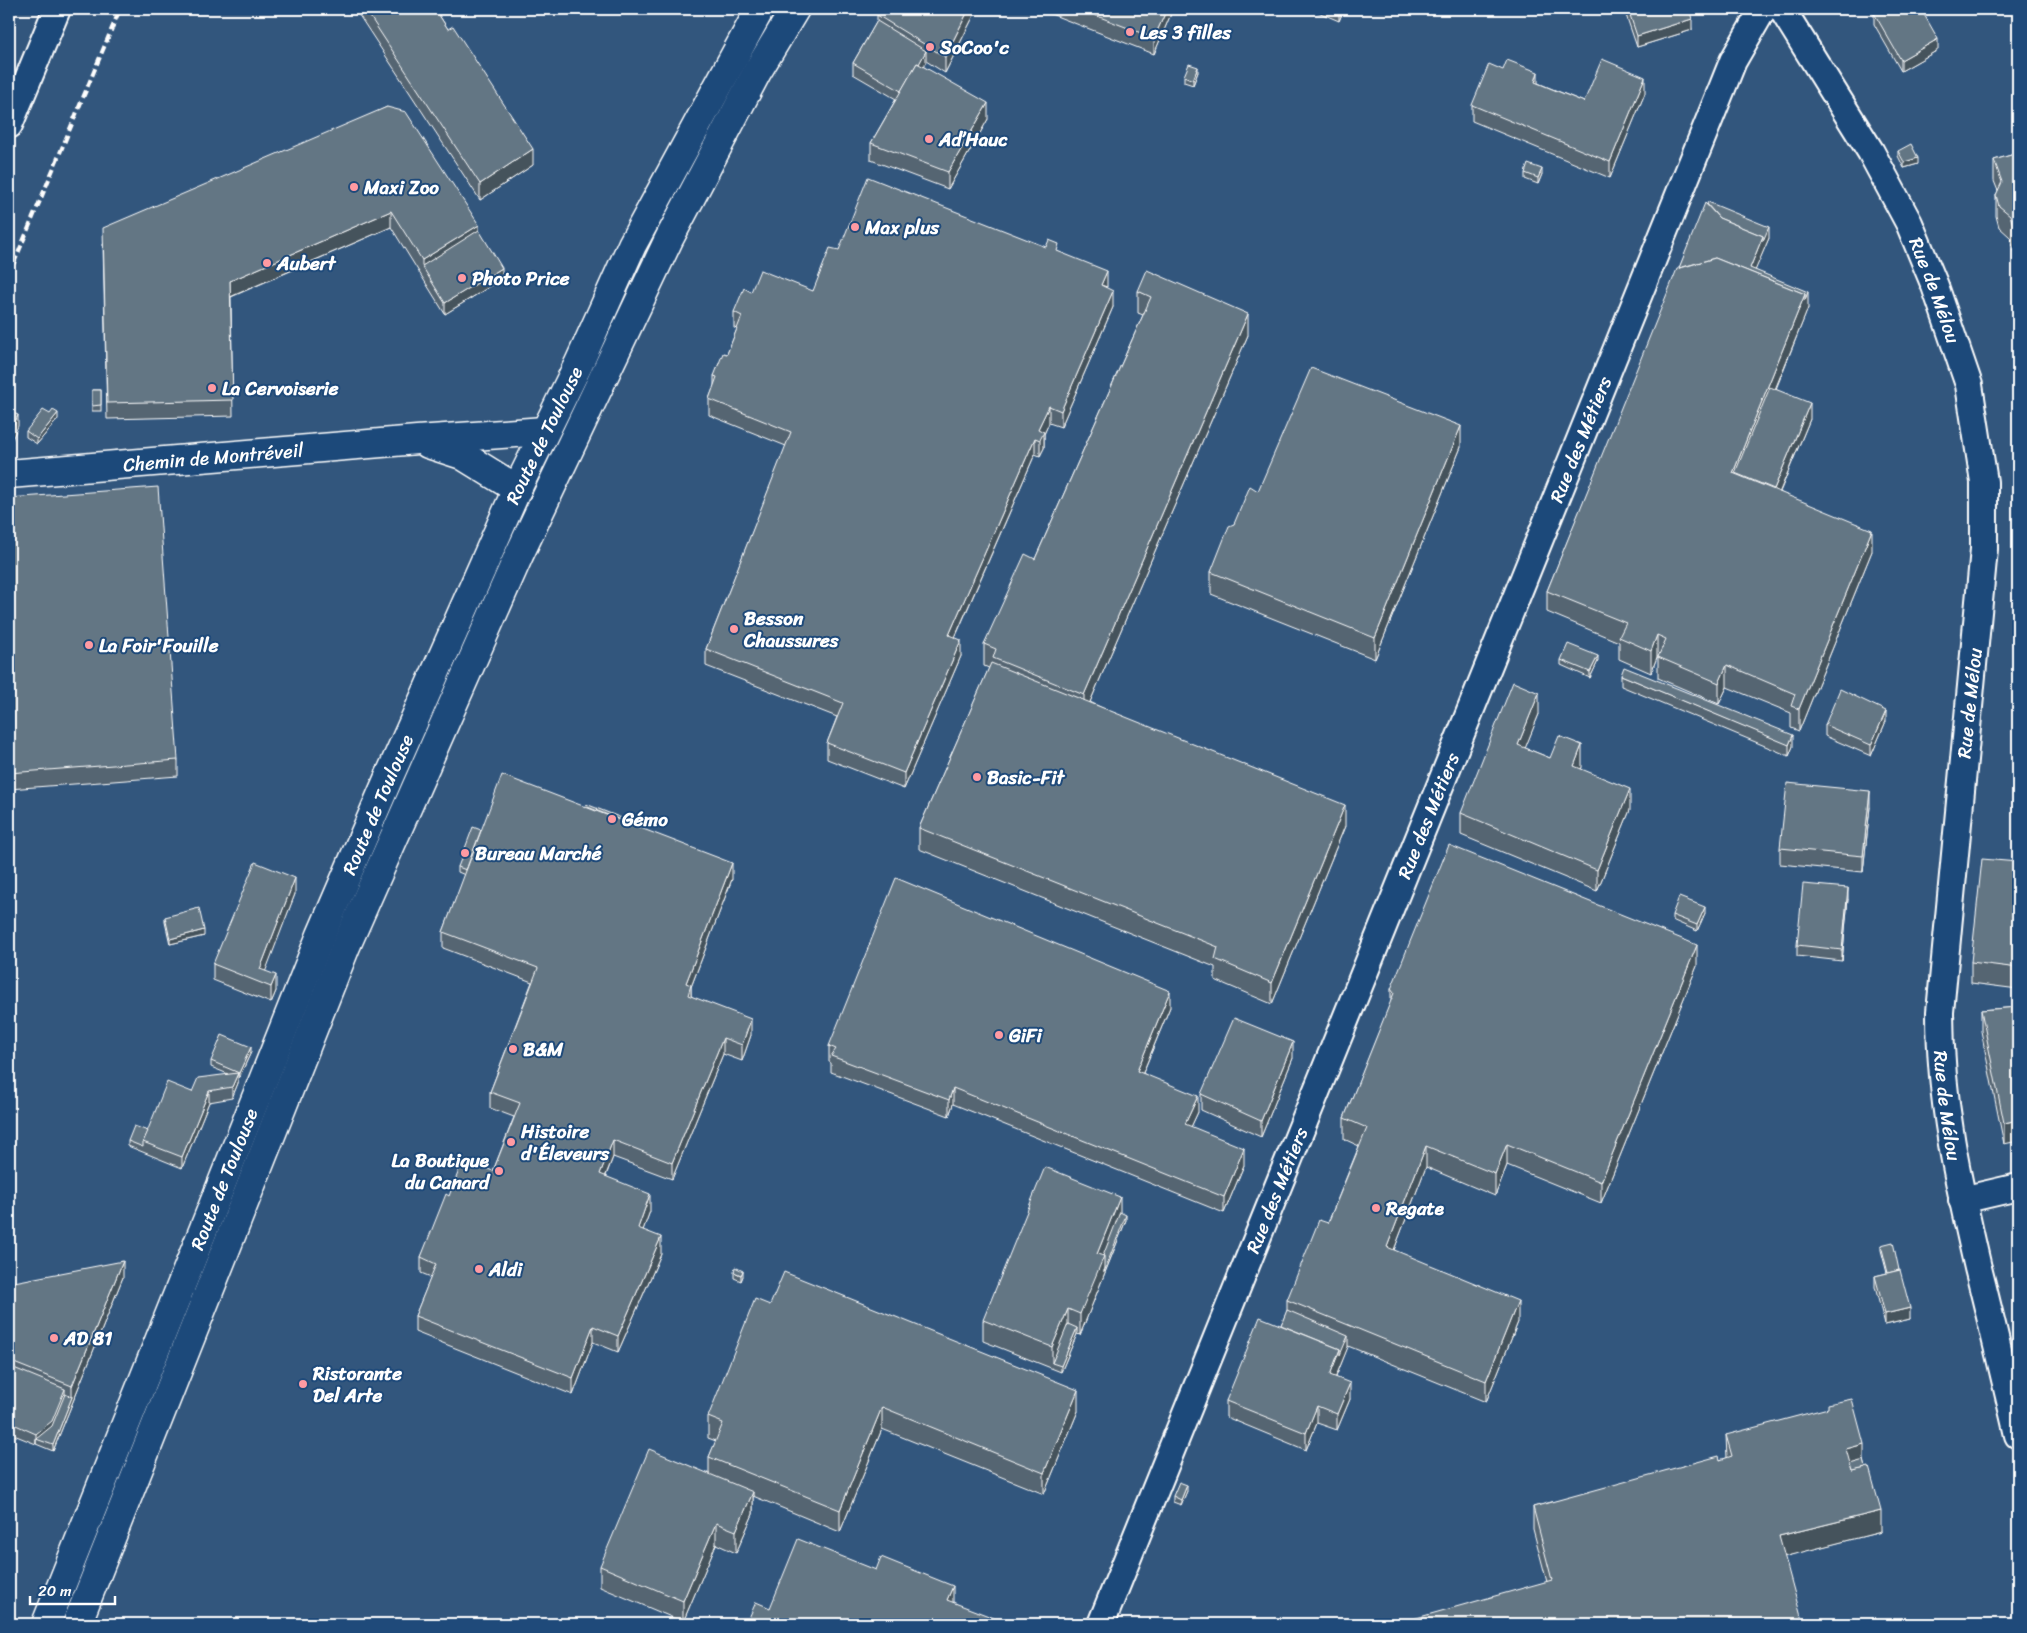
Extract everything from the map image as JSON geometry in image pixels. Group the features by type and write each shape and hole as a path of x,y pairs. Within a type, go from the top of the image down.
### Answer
{"main road":[{"name":"Route de Toulouse","path":"46,1624 322,935 517,489 579,363 632,245 760,9"},
{"path":"77,1624 346,946 515,564 669,239 758,72 794,9"},
{"name":"Chemin de Montréveil","path":"9,474 544,431"},
{"name":"Chemin de Montréveil","path":"417,440 462,455 517,489"}],"street":[{"path":"9,126 57,9"},
{"name":"Rue des Métiers","path":"1101,1624 1719,95 1733,61 1762,9"},
{"name":"Rue de Mélou","path":"1782,9 1871,152 1909,223 1935,286 1970,386 1978,434 1984,482 1984,549 1940,1012 1940,1061 1945,1108 1962,1200 2018,1434"},
{"path":"1962,1200 2018,1187"}],"shaded area":[{"path":"9,9 2018,9 2018,1624 9,1624"}],"building":[{"path":"365,9 435,9 448,29 453,26 533,149 480,184"},
{"name":"SoCoo'c","path":"881,9 969,9 945,57 877,15"},
{"path":"1079,9 1167,9 1154,38"},
{"path":"1628,9 1689,9 1692,19 1637,36"},
{"path":"1882,9 1921,9 1938,39 1901,60 1874,13"},
{"path":"877,21 926,51 901,91 853,63"},
{"path":"1602,59 1645,77 1610,162 1472,105 1489,64 1503,70 1507,60 1538,72 1535,82 1584,102"},
{"name":"Ad’Hauc","path":"917,63 988,103 948,172 871,143"},
{"path":"1189,64 1198,67 1193,80 1184,76"},
{"path":"387,107 406,112 479,225 422,260 391,211 230,281 233,400 107,403 103,228"},
{"path":"1911,144 1918,158 1904,162 1898,151"},
{"path":"2018,153 2018,242 2010,215 1999,206 1996,195 2002,182 1994,160"},
{"path":"1528,164 1542,169 1538,178 1525,173"},
{"path":"868,177 1046,247 1049,240 1059,244 1057,251 1107,271 1101,285 1113,291 1061,411 1049,406 1038,429 1044,432 1040,440 1035,438 949,635 961,640 904,773 827,743 843,703 706,649 791,432 709,399 717,377 714,376 723,353 727,354 742,316 734,312 744,288 751,292 760,270 813,291 830,248 839,250"},
{"path":"1708,202 1769,227 1763,241 1763,236 1719,218 1707,204"},
{"path":"1705,203 1719,218 1763,236 1750,268 1808,292 1805,300 1805,294 1715,258 1679,268"},
{"name":"Photo Price","path":"479,230 502,268 445,303 422,266"},
{"path":"1715,258 1805,294 1733,473 1872,530 1799,709 1791,706 1795,694 1727,665 1719,683 1658,657 1666,639 1657,635 1651,651 1619,637 1626,623 1547,591 1677,269"},
{"path":"2018,261 2018,288 2015,278"},
{"path":"1147,270 1248,314 1084,695 993,658 996,649 984,644 1025,554 1035,559 1151,297 1138,291"},
{"path":"1311,368 1461,426 1375,638 1211,572 1229,526 1234,524 1250,486 1258,491"},
{"path":"1770,387 1810,403 1774,489 1735,473"},
{"path":"92,390 101,390 101,405 92,406"},
{"path":"43,410 50,414 53,410 58,413 37,439 26,431"},
{"path":"9,411 18,415 9,435"},
{"name":"La Foir'Fouille","path":"158,487 178,760 9,773 9,498"},
{"path":"1568,644 1598,656 1590,672 1561,660"},
{"path":"991,663 1345,805 1272,983 1215,959 1218,947 919,828"},
{"path":"1624,667 1793,735 1789,745 1621,675"},
{"path":"1513,682 1539,693 1518,745 1550,758 1559,736 1582,745 1574,766 1630,789 1597,870 1461,813"},
{"path":"1840,689 1886,711 1871,745 1825,725"},
{"path":"502,775 732,863 686,983 691,985 688,995 751,1019 742,1045 723,1038 672,1163 613,1140 600,1174 650,1194 638,1228 661,1237 618,1336 593,1326 573,1378 415,1316 436,1264 421,1257 446,1194 449,1196 463,1160 493,1171 520,1103 490,1092 538,968 443,932"},
{"path":"1787,783 1870,791 1863,856 1780,848"},
{"path":"586,804 637,824 636,826 585,806"},
{"path":"473,827 481,830 466,870 458,867"},
{"path":"1449,845 1697,945 1601,1182 1507,1144 1495,1174 1426,1146 1387,1247 1518,1301 1486,1381 1287,1300 1319,1220 1328,1223 1367,1128 1344,1118 1394,993 1391,989"},
{"path":"1982,859 2018,862 2018,968 1971,962"},
{"path":"255,862 295,878 260,969 276,975 271,987 213,964"},
{"name":"GiFi","path":"896,878 1170,991 1137,1071 1198,1096 1185,1124 1244,1148 1224,1197 953,1088 949,1100 831,1056 836,1049 829,1046"},
{"path":"1803,884 1848,888 1842,950 1797,945"},
{"path":"1679,897 1705,907 1697,925 1672,915"},
{"path":"199,908 204,930 170,939 165,917"},
{"path":"2018,1007 2018,1120 2004,1123 1981,1010"},
{"path":"1234,1018 1293,1042 1261,1121 1201,1094"},
{"path":"222,1035 251,1047 239,1073 211,1061"},
{"path":"238,1073 232,1087 209,1091 182,1157 143,1142 167,1082 192,1092 198,1078"},
{"path":"134,1126 148,1131 143,1147 128,1141"},
{"path":"1045,1167 1120,1197 1097,1254 1104,1256 1080,1314 1068,1309 1052,1347 983,1320"},
{"path":"1120,1212 1126,1215 1104,1272 1103,1256"},
{"path":"1893,1242 1899,1270 1888,1273 1881,1245"},
{"name":"AD 81","path":"123,1261 72,1386 9,1361 9,1283"},
{"path":"735,1267 743,1271 741,1275 734,1272"},
{"path":"1900,1270 1910,1308 1885,1314 1875,1276"},
{"path":"784,1272 1078,1390 1044,1473 882,1407 840,1510 709,1457 723,1423 708,1417 755,1299 770,1305"},
{"path":"1287,1310 1348,1336 1340,1355 1340,1349 1281,1325"},
{"path":"1260,1317 1340,1349 1330,1375 1350,1383 1337,1414 1317,1406 1306,1433 1226,1401"},
{"path":"1068,1324 1077,1328 1061,1366 1052,1363"},
{"path":"9,1366 65,1389 52,1421 36,1434 9,1422"},
{"path":"65,1394 72,1397 53,1445 36,1439 52,1426"},
{"path":"1852,1399 1864,1444 1846,1449 1852,1471 1869,1467 1881,1511 1779,1536 1803,1624 1395,1624 1552,1580 1533,1507 1719,1456 1720,1460 1732,1456 1726,1435 1828,1408 1828,1404"},
{"path":"649,1449 753,1492 736,1531 716,1523 683,1601 600,1566"},
{"path":"1864,1460 1866,1468 1852,1471 1850,1464"},
{"path":"1179,1482 1187,1485 1181,1500 1173,1496"},
{"path":"798,1539 876,1570 881,1557 953,1586 947,1600 994,1618 992,1624 764,1624 749,1618 756,1602 770,1608"}],"railway":[{"path":"9,275 120,9"}],"place":[{"name":"Les 3 filles","path":"1130,32"},
{"name":"SoCoo'c","path":"930,47"},
{"name":"Ad’Hauc","path":"929,139"},
{"name":"Maxi Zoo","path":"354,187"},
{"name":"Max plus","path":"855,227"},
{"name":"Aubert","path":"267,263"},
{"name":"Photo Price","path":"462,278"},
{"name":"La Cervoiserie","path":"212,388"},
{"name":"Besson Chaussures","path":"734,629"},
{"name":"La Foir'Fouille","path":"89,645"},
{"name":"Basic-Fit","path":"977,777"},
{"name":"Gémo","path":"612,819"},
{"name":"Bureau Marché","path":"465,853"},
{"name":"GiFi","path":"999,1035"},
{"name":"B&M","path":"513,1049"},
{"name":"Histoire d'Éleveurs","path":"511,1142"},
{"name":"La Boutique du Canard","path":"499,1171"},
{"name":"Regate","path":"1376,1208"},
{"name":"Aldi","path":"479,1269"},
{"name":"AD 81","path":"54,1338"},
{"name":"Ristorante Del Arte","path":"303,1384"}]}
